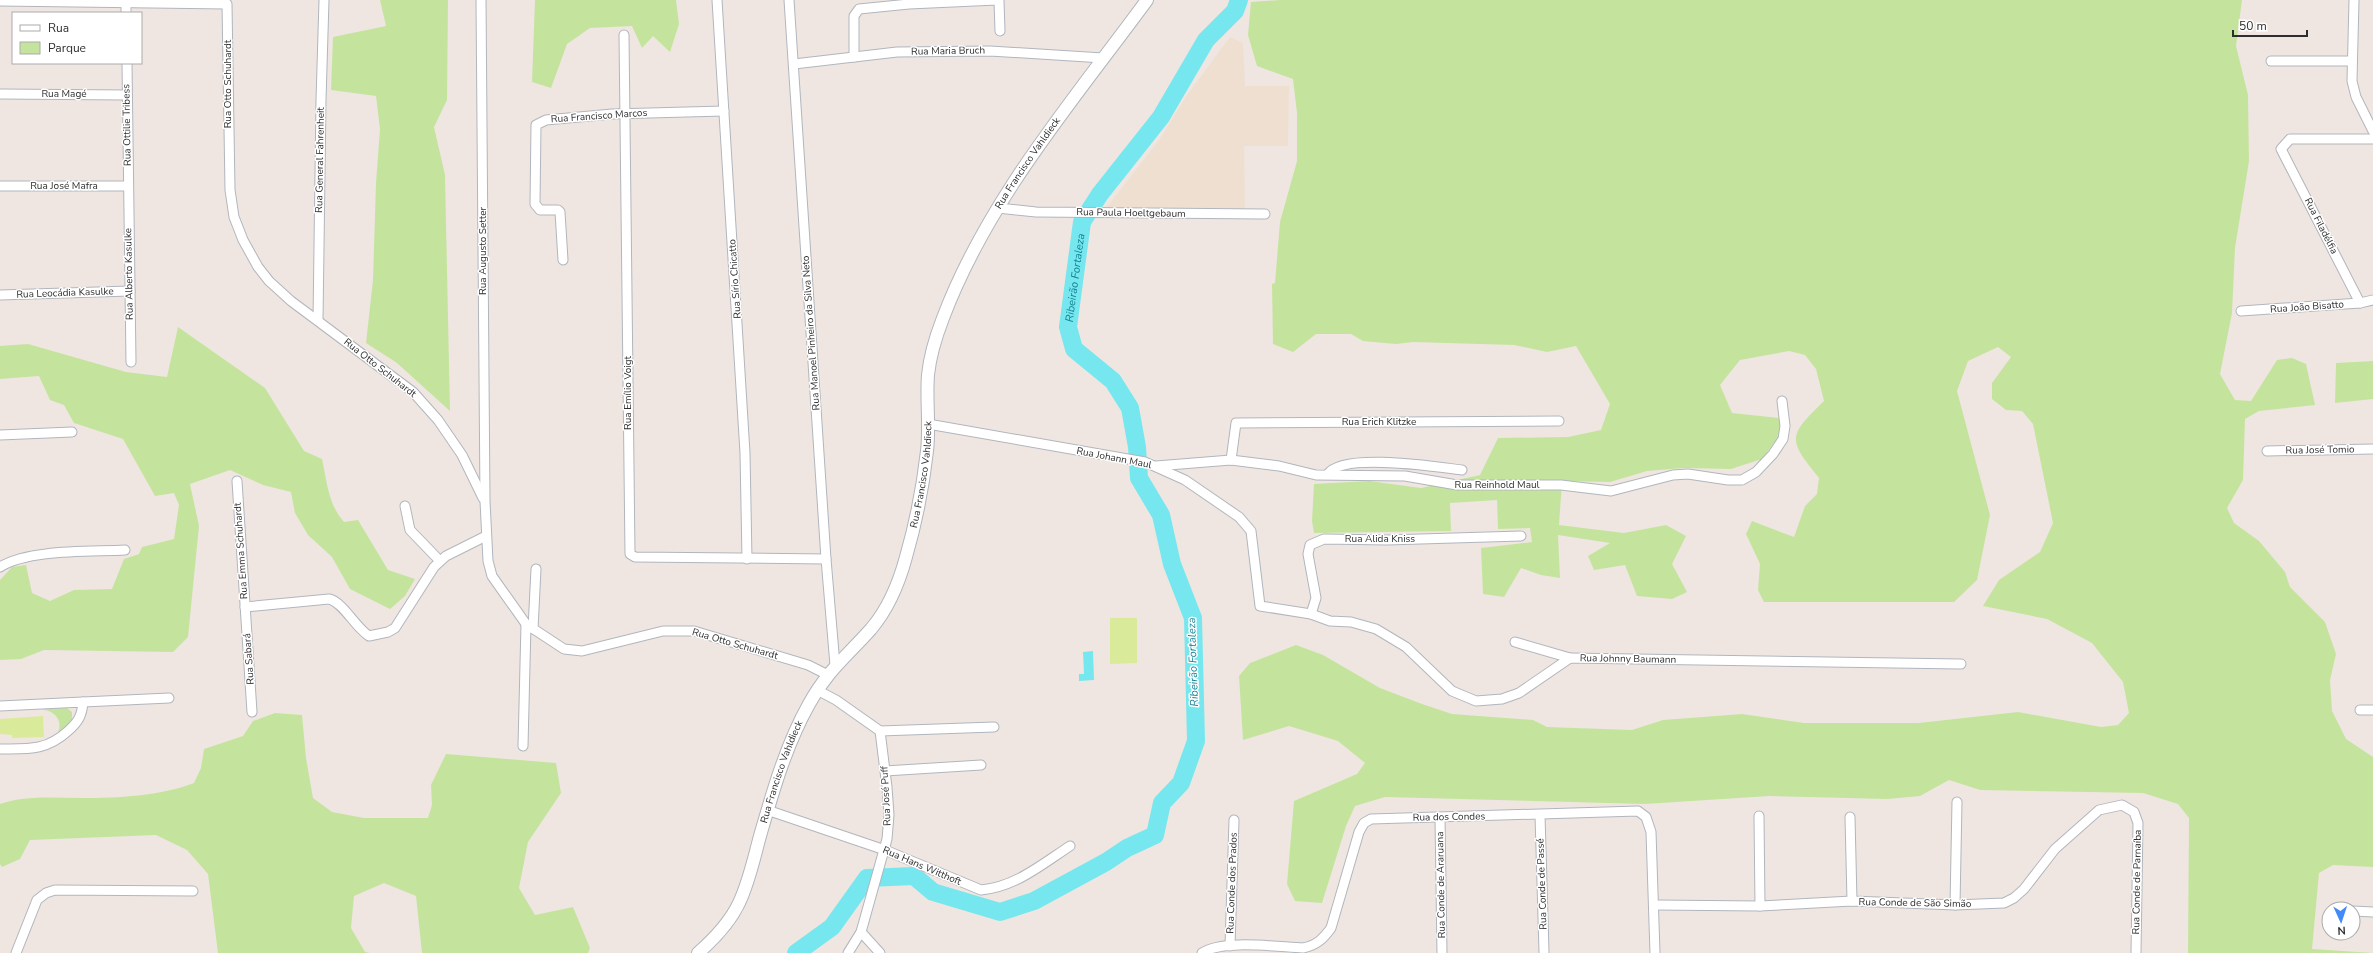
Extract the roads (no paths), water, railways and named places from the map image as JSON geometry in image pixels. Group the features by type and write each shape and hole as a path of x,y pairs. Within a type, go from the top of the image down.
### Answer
{"main road":[{"name":"Rua Francisco Vahldieck","path":"698,953 724,927 739,904 749,876 767,810 790,742 817,690 832,670 872,628 895,589 906,556 921,493 928,448 928,376 936,335 962,271 998,208 1103,58 1147,0"}],"street":[{"name":"Rua Otto Schuhardt","path":"126,0 227,4 230,190 234,217 243,240 266,276 291,301 413,392 438,420 462,455 484,501 486,536 492,576 530,626 564,649 582,651 663,631 694,631 808,665 832,670"},
{"path":"0,1 126,0 126,12"},
{"name":"Rua General Fahrenheit","path":"318,320 324,0"},
{"name":"Rua Augusto Setter","path":"481,0 484,501"},
{"name":"Rua Sírio Chicatto","path":"717,0 745,453 747,559"},
{"name":"Rua Manoel Pinheiro da Silva Neto","path":"789,0 832,670"},
{"path":"854,57 854,16 859,9 909,4 997,0 999,2 1000,31"},
{"path":"2354,0 2351,61 2356,97 2373,131"},
{"name":"Rua Emílio Voigt","path":"624,35 623,113 630,554 635,557 826,559"},
{"name":"Rua Maria Bruch","path":"794,64 897,52 990,51 1103,58"},
{"path":"2271,61 2351,61"},
{"name":"Rua Ottilie Tribess","path":"127,64 128,186"},
{"name":"Rua Magé","path":"0,94 127,95"},
{"name":"Rua Francisco Marcos","path":"563,260 560,212 558,210 540,210 535,204 536,125 546,120 623,113 724,111"},
{"name":"Rua Filadélfia","path":"2360,303 2281,149 2290,139 2373,139"},
{"name":"Rua José Mafra","path":"0,186 128,186"},
{"name":"Rua Alberto Kasulke","path":"128,186 131,362"},
{"name":"Rua Paula Hoeltgebaum","path":"998,208 1036,212 1076,213 1265,214"},
{"name":"Rua Leocádia Kasulke","path":"0,295 130,291"},
{"name":"Rua João Bisatto","path":"2241,311 2360,303 2373,300"},
{"name":"Rua Reinhold Maul","path":"1155,466 1231,460 1279,466 1316,475 1405,476 1457,486 1561,485 1611,491 1673,475 1688,474 1728,480 1742,480 1756,472 1773,454 1783,439 1785,426 1782,401"},
{"name":"Rua Erich Klitzke","path":"1231,460 1236,423 1559,421"},
{"name":"Rua Johann Maul","path":"928,424 1145,462 1185,480 1246,523 1251,531 1255,549 1260,606 1311,614"},
{"path":"0,435 72,432"},
{"name":"Rua José Tomio","path":"2267,451 2373,449"},
{"path":"1328,474 1337,466 1371,462 1462,470"},
{"name":"Rua Emma Schuhardt","path":"237,481 245,607 334,600 359,630 369,636 388,632 395,628 428,574 440,561 486,536"},
{"path":"405,506 410,530 440,561"},
{"name":"Rua Alida Kniss","path":"1311,614 1316,598 1308,554 1310,545 1324,539 1387,540 1521,536"},
{"path":"0,567 9,562 28,556 125,550"},
{"path":"523,746 530,626 536,569"},
{"name":"Rua Sabará","path":"245,607 252,712"},
{"name":"Rua Johnny Baumann","path":"1311,614 1330,621 1351,622 1376,629 1406,647 1452,691 1476,701 1502,699 1519,693 1570,658 1961,664"},
{"path":"1515,642 1570,658"},
{"path":"817,690 836,700 880,730 994,726"},
{"path":"0,706 170,698"},
{"path":"0,750 36,748 49,745 78,722 83,712 83,702"},
{"path":"2360,710 2373,710"},
{"name":"Rua José Puff","path":"848,953 861,932 885,850 889,815 880,730"},
{"path":"885,771 981,765"},
{"path":"1955,905 1956,802"},
{"name":"Rua Conde de São Simão","path":"1655,905 1760,906 1852,901 1955,905 2004,903 2014,898 2035,877 2055,849 2099,810 2122,805 2134,812"},
{"name":"Rua Hans Witthoft","path":"767,810 885,850 981,890 997,889 1012,883 1070,846"},
{"name":"Rua dos Condes","path":"1202,953 1208,949 1230,946 1303,948 1315,945 1324,938 1331,928 1359,832 1364,823 1371,819 1638,811 1646,817 1651,832 1655,905 1655,953"},
{"name":"Rua Conde de Parnaíba","path":"2134,812 2138,823 2136,953"},
{"name":"Rua Conde de Passé","path":"1540,815 1544,952"},
{"path":"1759,816 1760,906"},
{"path":"1850,817 1852,901"},
{"name":"Rua Conde de Araruana","path":"1440,818 1442,953"},
{"name":"Rua Conde dos Prados","path":"1230,946 1234,820"},
{"path":"16,953 37,900 46,893 56,890 193,891"},
{"path":"2361,912 2373,912"},
{"path":"861,932 880,953"}],"water":[{"path":"1093,651 1094,680 1079,681 1079,674 1084,674 1083,652"}],"waterway":[{"name":"Ribeirão Fortaleza","path":"796,953 832,927 867,878 914,876 933,892 1000,912 1034,901 1106,862 1127,848 1155,835 1162,803 1181,783 1196,741 1193,618 1172,564 1161,515 1139,478 1137,447 1130,408 1113,381 1074,349 1068,327 1082,222 1100,194 1161,117 1206,40 1235,11 1239,0"}]}
